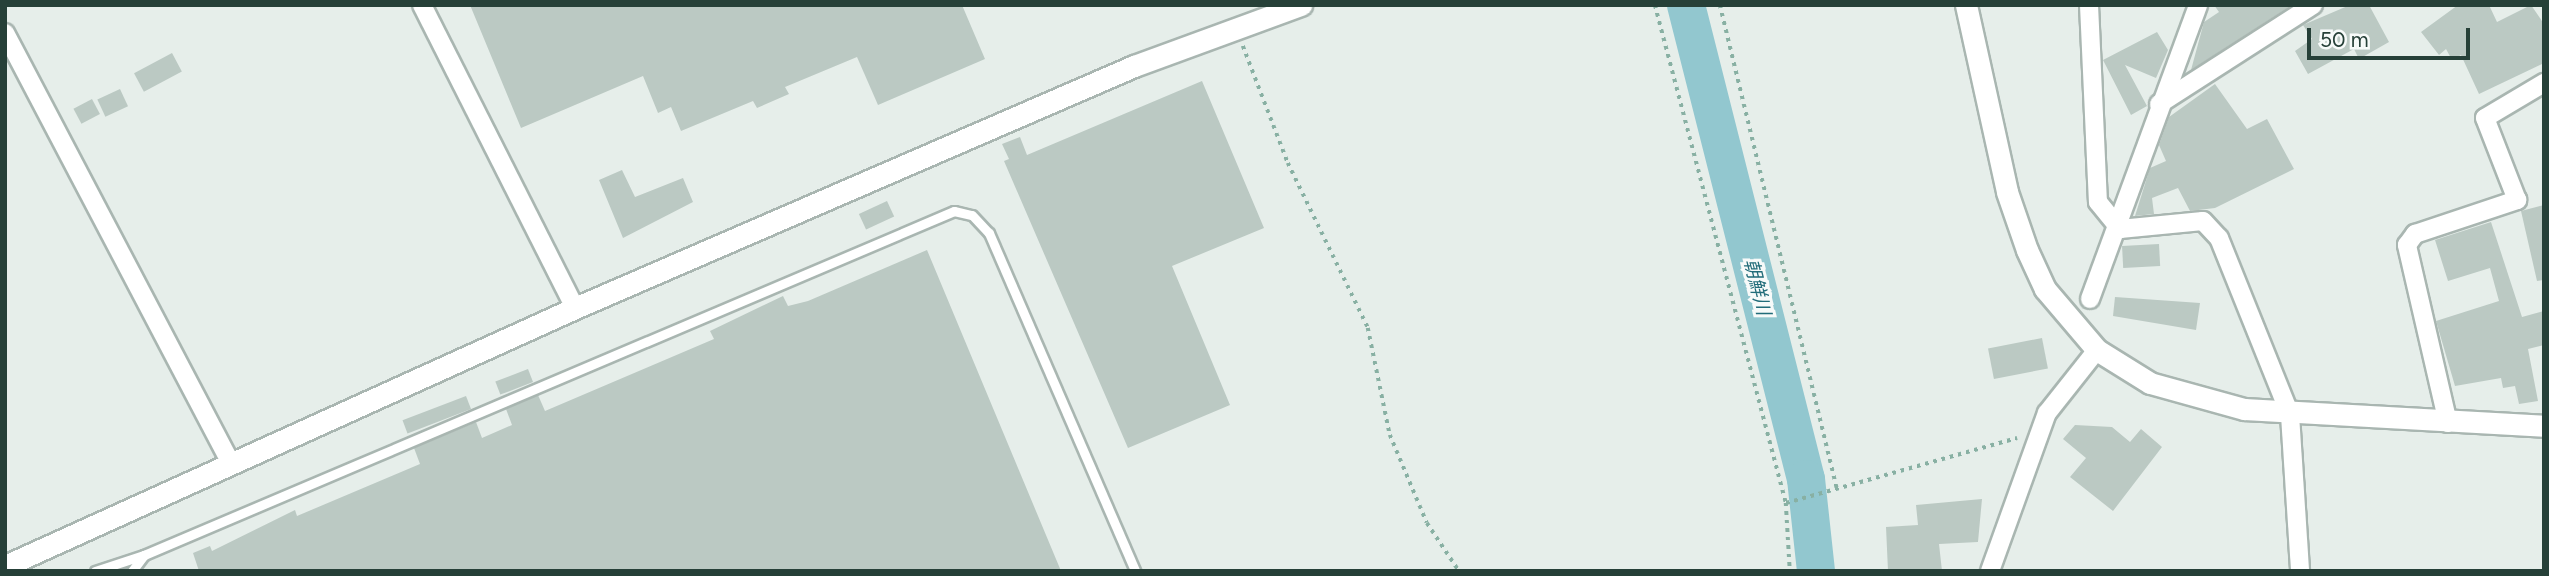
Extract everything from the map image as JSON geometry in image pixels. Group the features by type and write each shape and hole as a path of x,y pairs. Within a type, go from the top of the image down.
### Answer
{"street":[{"path":"422,5 575,308"},
{"path":"5,566 575,308 1235,26 1300,5"},
{"path":"1966,5 2007,192 2028,250 2045,289 2097,350 2150,383 2290,415 2544,426"},
{"path":"2089,5 2097,194 2116,226"},
{"path":"2090,299 2159,104 2198,5"},
{"path":"2159,104 2313,5"},
{"path":"5,33 231,464"},
{"path":"2448,423 2407,245 2415,234 2517,200 2485,118 2544,83"},
{"path":"2116,226 2210,226 2290,415 2300,571"},
{"path":"1990,571 2048,413 2097,350"}],"lane":[{"path":"95,571 144,555 954,211 972,215 989,233 1135,571"},
{"path":"132,571 144,555"}],"path":[{"path":"1655,5 1788,502 1790,571"},
{"path":"1720,5 1837,488"},
{"path":"1235,26 1288,163 1368,328 1390,435 1427,523 1459,571"},
{"path":"1788,502 2041,432"}],"building":[{"path":"470,5 962,5 985,59 878,105 857,57 785,87 789,94 757,108 753,101 681,131 671,107 658,113 643,76 521,128"},
{"path":"2214,5 2292,5 2191,70 2204,22 2219,12"},
{"path":"2350,5 2369,5 2389,42 2359,59 2354,49 2308,74 2295,51 2312,39 2303,25"},
{"path":"2458,5 2489,5 2497,22 2531,5 2544,24 2544,63 2479,94 2461,55 2452,60 2446,49 2439,55 2421,32"},
{"path":"2157,32 2168,50 2156,78 2125,65 2147,106 2131,115 2103,60"},
{"path":"172,53 182,72 144,92 134,73"},
{"path":"1202,81 1264,228 1172,266 1230,405 1128,448 1004,161 1009,159 1002,144 1020,137 1027,155"},
{"path":"2215,84 2247,129 2267,119 2294,169 2215,208 2190,211 2178,188 2152,198 2154,214 2135,216 2150,168 2166,161 2159,145 2169,117"},
{"path":"120,89 128,106 105,117 97,100"},
{"path":"92,99 100,114 81,124 73,109"},
{"path":"622,170 635,197 683,178 693,202 623,238 599,180"},
{"path":"887,201 894,216 866,230 859,214"},
{"path":"2544,205 2544,280 2537,281 2521,211"},
{"path":"2491,222 2522,317 2544,311 2544,345 2528,349 2538,401 2519,404 2515,386 2503,388 2501,378 2455,386 2436,321 2499,301 2490,268 2448,281 2435,240"},
{"path":"2159,244 2160,266 2123,268 2122,246"},
{"path":"927,250 1061,571 199,571 193,553 210,546 212,551 295,510 297,516 420,464 414,448 476,422 482,438 512,425 506,409 538,395 545,411 714,339 710,331 783,296 788,306 808,301"},
{"path":"2115,297 2200,303 2196,330 2113,316"},
{"path":"2042,338 2048,368 1994,379 1988,348"},
{"path":"528,369 533,382 500,395 495,382"},
{"path":"466,396 471,409 408,433 403,420"},
{"path":"2075,425 2112,427 2130,442 2141,429 2162,447 2113,511 2070,477 2086,458 2063,439"},
{"path":"1982,499 1978,542 1939,544 1942,571 1888,571 1886,527 1918,525 1916,505"}],"waterway":[{"name":"朝鮮川","path":"1686,5 1806,479 1816,571"}]}
